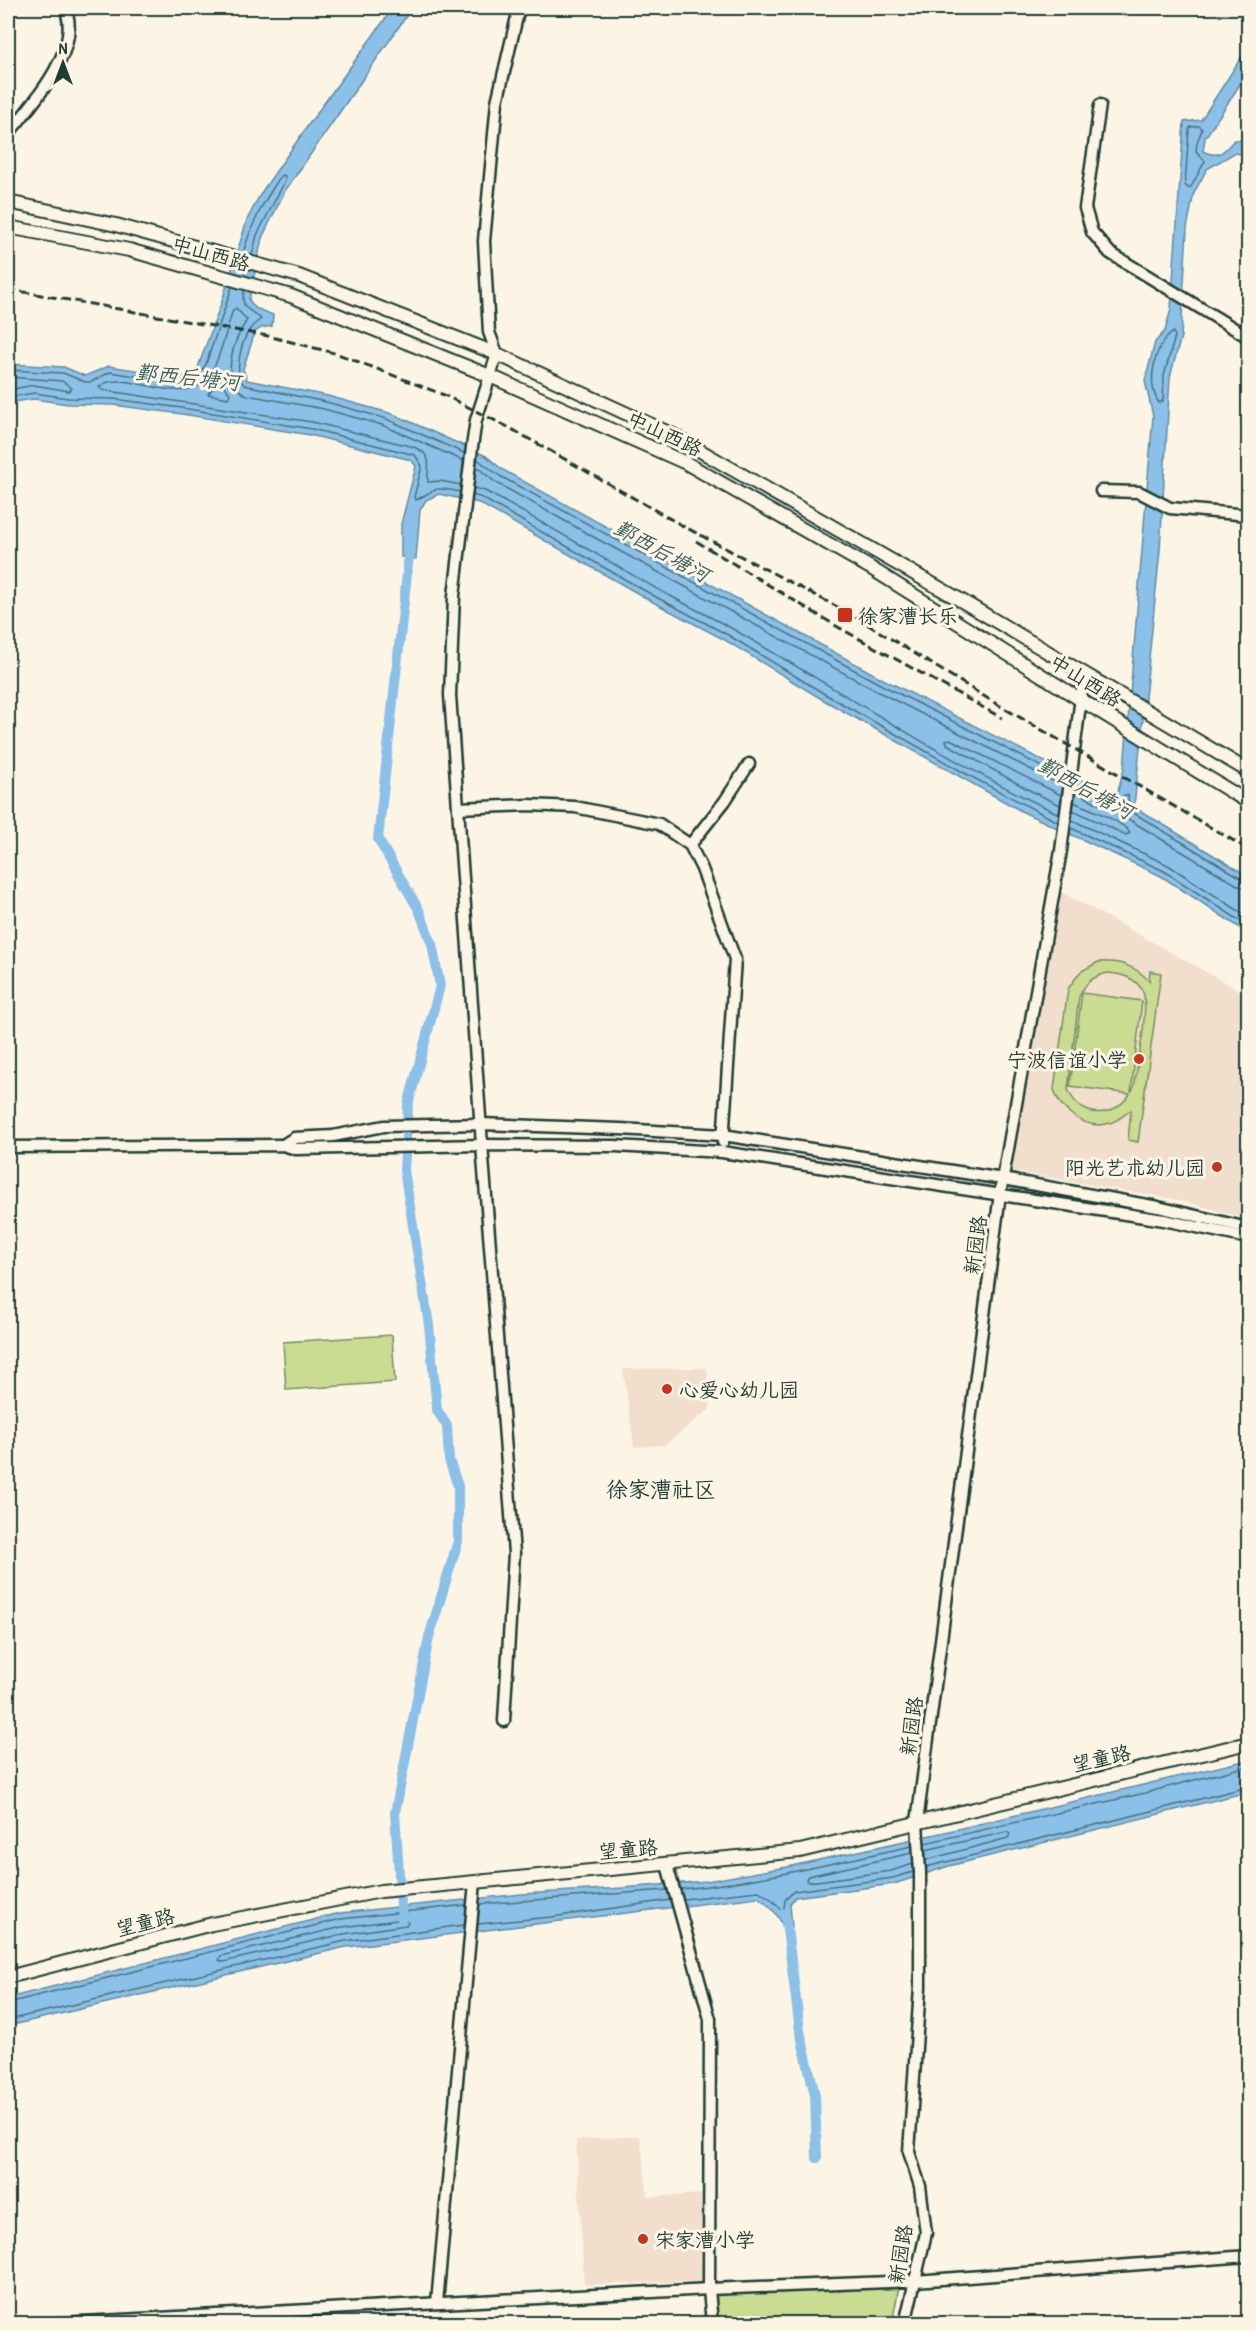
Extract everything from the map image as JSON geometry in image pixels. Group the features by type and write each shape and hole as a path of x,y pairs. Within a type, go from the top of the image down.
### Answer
{"main road":[{"name":"中山西路","path":"8,202 120,226 299,276 497,354 671,434 962,601 1248,771"},
{"name":"中山西路","path":"8,227 129,250 291,296 490,376 686,463 869,567 1248,802"},
{"name":"望童路","path":"8,1977 212,1924 381,1891 800,1851 917,1827 1248,1743"}],"street":[{"path":"8,134 57,67 69,34 65,8"},
{"path":"504,1721 514,1554 480,1124 450,694 454,596 472,447 476,420 497,354 489,332 484,241 496,102 519,8"},
{"path":"1100,105 1085,207 1092,232 1110,253 1248,337"},
{"path":"1101,491 1139,492 1170,508 1248,515"},
{"name":"新园路","path":"905,2324 926,2233 920,2186 909,2152 920,1987 920,1873 917,1827 1000,1194 1061,851 1084,674"},
{"path":"690,845 725,801 749,764"},
{"path":"458,808 528,805 575,807 659,825 690,845 702,869 735,959 722,1152"},
{"path":"283,1144 294,1138 333,1136 384,1126 427,1125 480,1124 723,1135 1003,1179 1158,1207 1248,1228"},
{"path":"8,1147 283,1144 296,1149 482,1145 615,1146 722,1152 1164,1220 1248,1238"},
{"path":"667,1864 710,2019 709,2289 712,2324"},
{"path":"437,2303 475,1882"},
{"path":"44,2324 709,2289 915,2281 1248,2256"}],"shaded area":[{"name":"宁波信谊小学","path":"1060,891 1248,995 1248,1219 1179,1200 1009,1171"},
{"name":"心爱心幼儿园","path":"707,1368 710,1409 665,1445 634,1447 623,1369"},
{"name":"宋家漕小学","path":"640,2136 648,2197 706,2194 704,2281 584,2285 576,2140"}],"green space":[{"path":"1098,962 1106,962 1120,963 1132,968 1149,981 1150,971 1161,973 1138,1142 1128,1140 1131,1110 1110,1123 1089,1124 1067,1111 1054,1089 1068,989 1080,972","holes":["1107,973 1123,975 1136,983 1143,992 1145,1010 1140,1052 1134,1087 1131,1092 1142,1001 1082,993 1070,1086 1130,1094 1115,1108 1106,1112 1097,1112 1088,1111 1080,1106 1068,1089 1079,997 1087,984 1097,976"]},
{"path":"392,1335 395,1382 286,1390 283,1342"},
{"path":"899,2286 892,2324 715,2323 712,2292"}],"water":[{"name":"鄞西后塘河","path":"393,8 412,8 285,191 262,238 249,300 255,308 273,315 272,326 255,332 243,369 247,380 328,396 393,414 486,456 503,470 881,678 1116,798 1124,768 1153,416 1145,381 1155,342 1165,331 1171,309 1184,122 1201,120 1248,47 1248,72 1205,138 1203,151 1217,154 1224,151 1234,140 1239,140 1248,146 1248,155 1234,153 1207,169 1194,193 1187,228 1181,337 1170,377 1160,550 1134,807 1248,876 1248,933 1161,876 1023,812 820,698 725,640 653,602 479,503 439,494 426,500 420,510 416,559 401,557 401,524 416,466 411,460 310,435 182,414 113,405 68,404 34,399 8,403 8,364 64,367 85,376 109,366 181,377 193,374 197,370 222,301 247,220 261,193"},
{"path":"1248,1760 1248,1792 949,1866 894,1884 795,1897 790,1904 792,1927 783,1928 774,1911 758,1897 346,1947 8,2026 8,1998 340,1913 522,1894 707,1881 787,1867 945,1832"}],"waterway":[{"path":"402,1920 395,1813 429,1637 458,1541 458,1486 449,1460 447,1426 437,1410 429,1325 404,1170 408,1105 440,986 432,944 419,910 378,839 410,546"},
{"path":"785,1913 800,2031 815,2095 817,2158"}],"railway":[{"path":"8,289 268,336 338,354 444,395 508,427 683,526 849,613 995,703 1248,849"},
{"path":"696,541 838,627 1002,718"}],"place":[{"name":"徐家漕长乐","path":"845,615"},
{"name":"宁波信谊小学","path":"1139,1059"},
{"name":"阳光艺术幼儿园","path":"1217,1167"},
{"name":"心爱心幼儿园","path":"667,1389"},
{"name":"宋家漕小学","path":"643,2239"}],"district":[{"name":"徐家漕社区","path":"661,1489"}]}
